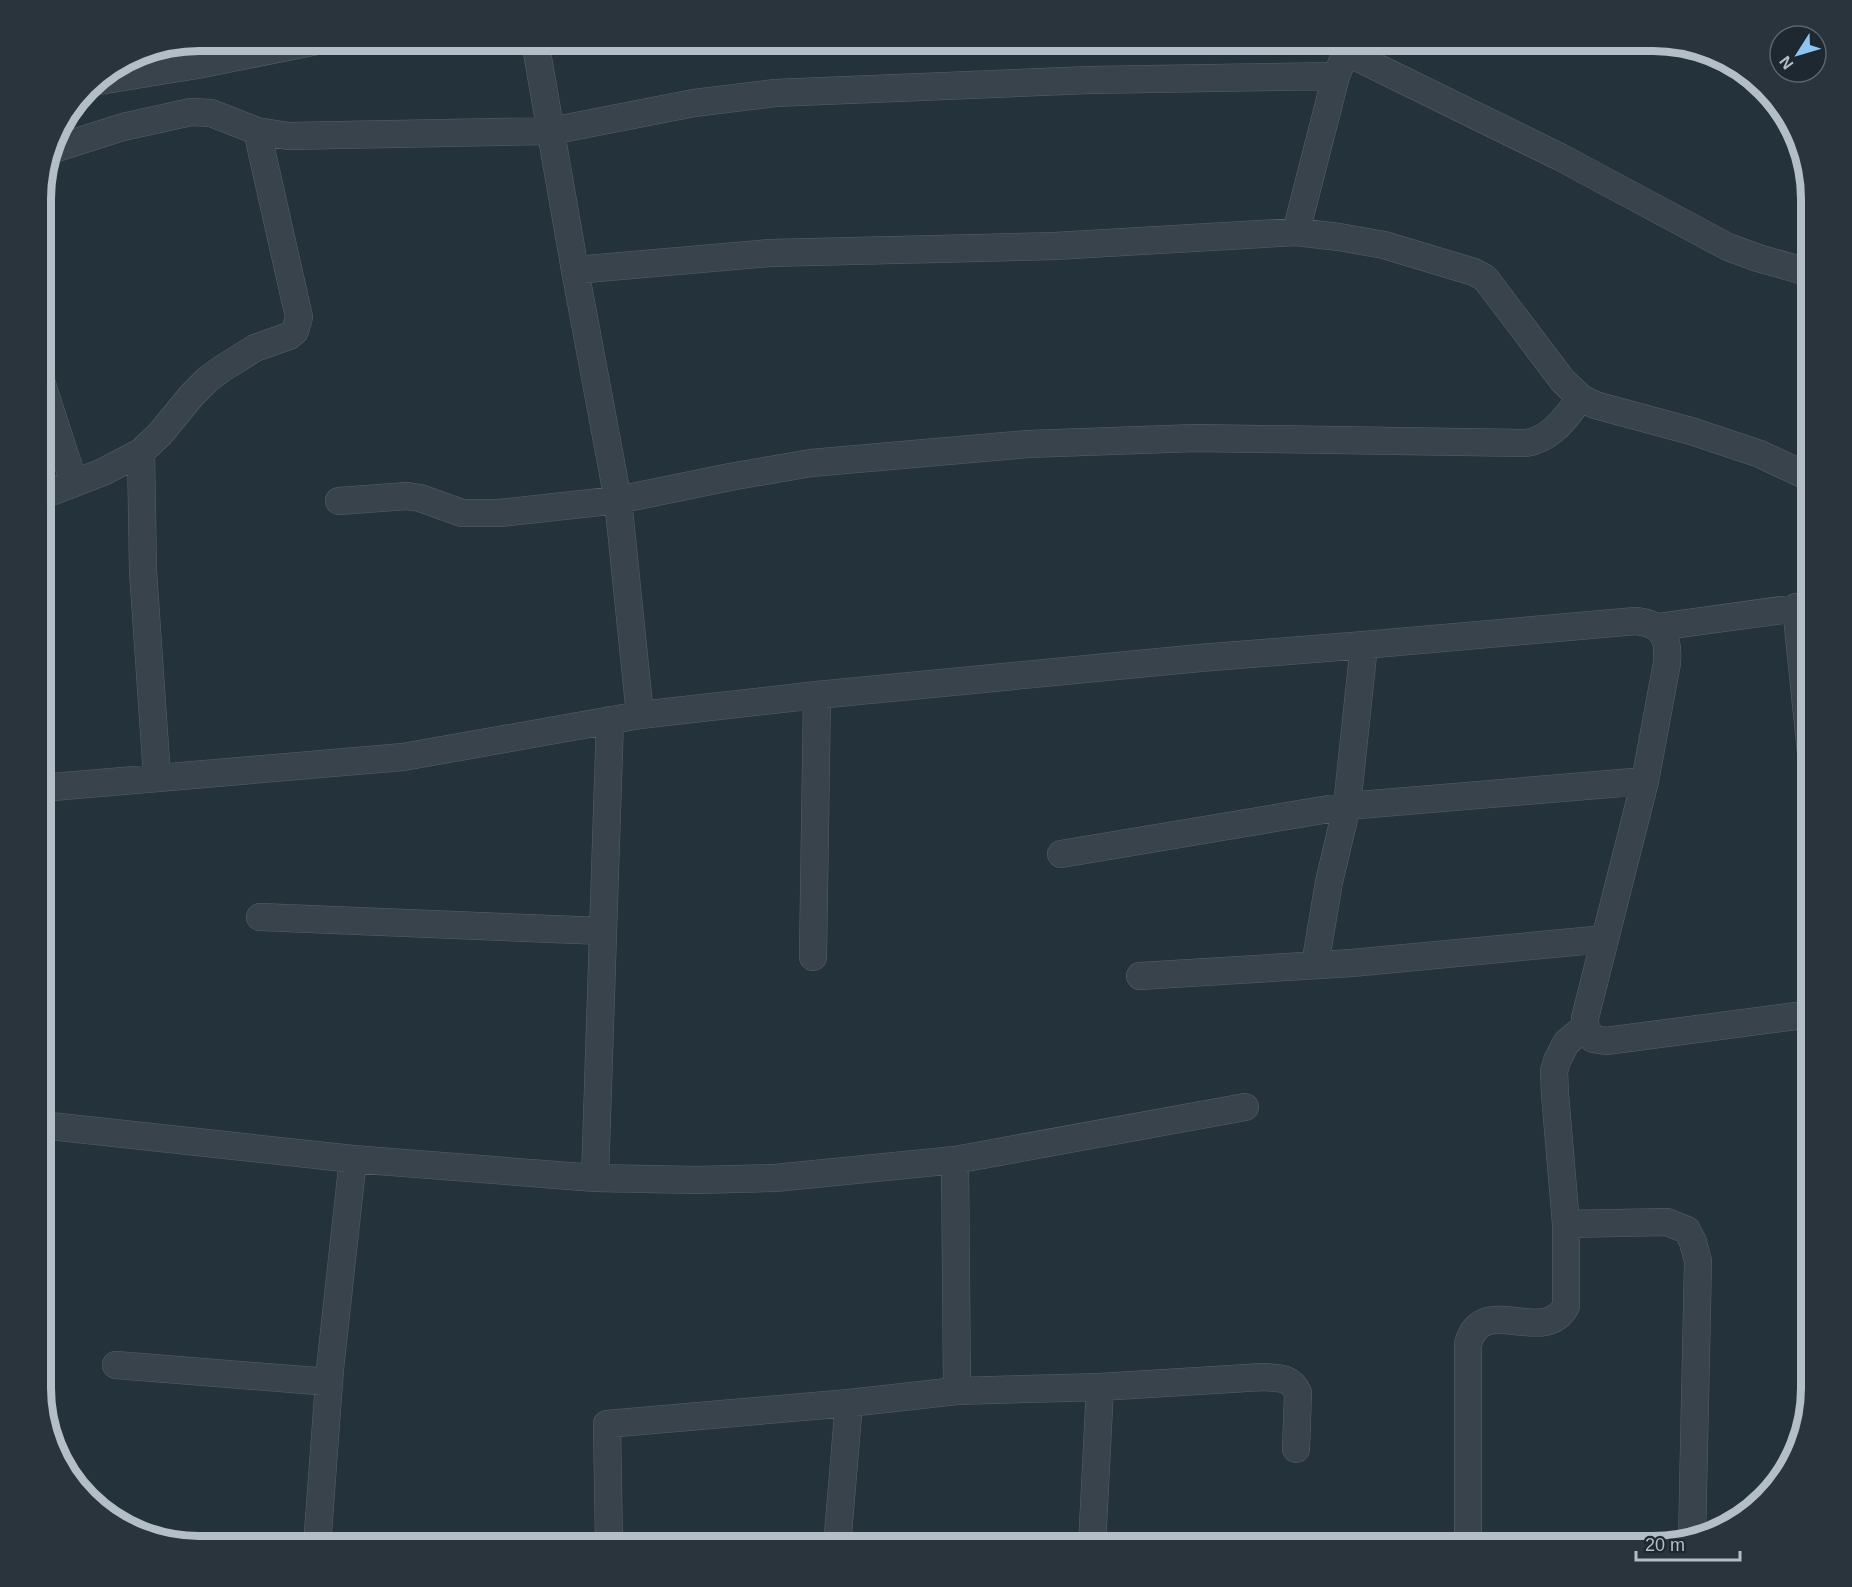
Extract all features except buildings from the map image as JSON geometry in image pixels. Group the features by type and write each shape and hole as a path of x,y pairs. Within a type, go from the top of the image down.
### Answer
{"street":[{"path":"114,79 264,51"},
{"path":"537,51 574,270 618,500 640,715"},
{"path":"1296,232 1345,56"},
{"path":"61,147 123,127 191,112 211,113 257,131 288,136 551,131 694,103 775,93 1090,80 1345,56 1560,158 1728,247 1801,270"},
{"path":"51,492 122,464 141,452 160,434 192,394 208,379 255,348 289,336 298,325 257,131"},
{"path":"574,270 770,253 1055,246 1296,232 1339,237 1384,245 1474,272 1485,278 1563,381 1581,398 1595,405 1691,431 1760,454 1801,473"},
{"path":"339,501 407,496 420,498 462,513 492,513 618,500 811,463 1028,444 1196,438 1526,443 1537,441 1550,434 1581,398"},
{"path":"51,412 74,483"},
{"path":"141,452 143,571 157,777"},
{"path":"51,788 403,757 640,715 817,694 1188,659 1636,621 1647,622 1658,627 1801,607"},
{"path":"1658,627 1668,644 1667,663 1645,781 1585,1018 1585,1027 1593,1039 1606,1041 1801,1015"},
{"path":"1315,965 1329,882 1347,806 1364,645"},
{"path":"813,957 817,694"},
{"path":"595,1178 610,720"},
{"path":"1061,854 1347,806 1645,781"},
{"path":"260,917 602,931"},
{"path":"1140,976 1315,965 1605,939"},
{"path":"1468,1536 1468,1344 1470,1336 1482,1323 1491,1319 1550,1322 1562,1313 1566,1306 1566,1224 1554,1071 1560,1052 1566,1043 1585,1027"},
{"path":"51,1126 353,1159 595,1178 697,1180 775,1178 956,1160 1245,1107"},
{"path":"318,1536 329,1382 353,1159"},
{"path":"956,1160 957,1391"},
{"path":"1566,1224 1667,1222 1687,1230 1693,1242 1698,1261 1692,1530"},
{"path":"116,1365 329,1382"},
{"path":"609,1536 607,1424 849,1403 957,1391 1100,1387 1263,1377 1284,1378 1296,1387 1298,1393 1296,1449"},
{"path":"1093,1536 1100,1387"},
{"path":"838,1536 849,1403"}]}
